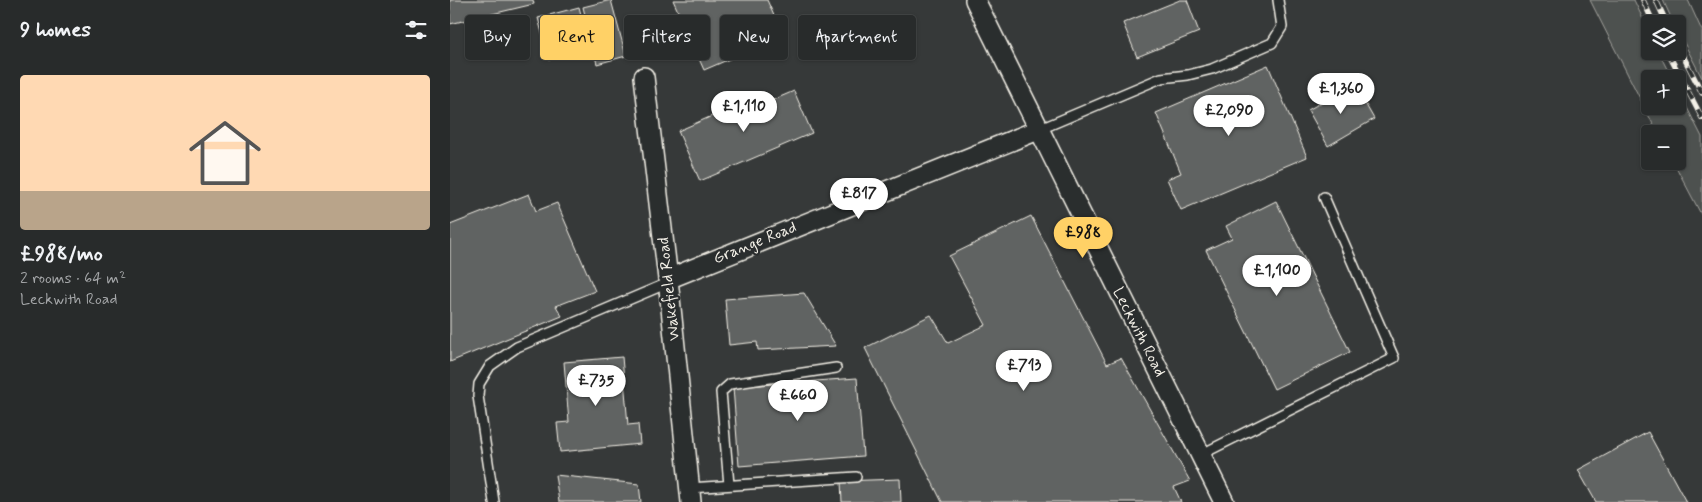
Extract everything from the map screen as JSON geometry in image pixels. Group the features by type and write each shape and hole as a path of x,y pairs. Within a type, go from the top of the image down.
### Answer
{"street":[{"name":"Leckwith Road","path":"975,0 1200,455 1219,500"},
{"name":"Wakefield Road","path":"644,77 668,281 690,495"},
{"name":"Grange Road","path":"668,281 1038,130"}],"lane":[{"path":"1038,130 1161,78 1188,75 1212,69 1272,43 1282,27 1278,0"},
{"path":"1200,455 1394,358 1324,197"},
{"path":"494,502 478,396 479,384 490,366 517,347 668,281"},
{"path":"729,485 721,392 730,384 836,368"},
{"path":"690,495 729,485 856,477"}],"shaded area":[{"path":"1590,0 1634,0 1641,15 1641,60 1662,60 1668,70 1641,70 1641,100"},
{"path":"1663,0 1688,0 1702,31 1702,78 1686,47 1686,15 1670,15"},
{"path":"1686,106 1702,137 1702,216 1678,170 1686,170 1686,125 1653,125 1648,115 1686,115"}],"building":[{"path":"450,0 533,0 534,4 488,15 465,15 465,20 450,24"},
{"path":"611,0 624,49 624,57 614,59 614,15 585,15 583,7"},
{"path":"673,0 767,0 774,15 720,15 720,60 727,60 704,70 700,60 710,60 710,15 680,15"},
{"path":"1180,0 1187,0 1199,32 1137,57 1123,23"},
{"path":"579,7 581,15 549,15"},
{"path":"596,60 612,60 597,64"},
{"path":"1268,65 1307,157 1181,210 1167,179 1181,173 1156,113"},
{"path":"1354,84 1374,119 1328,146 1308,110"},
{"path":"794,91 812,133 700,181 678,131 762,94 766,103"},
{"path":"529,194 536,211 557,203 595,291 556,306 562,316 450,362 450,225"},
{"path":"1276,201 1350,352 1274,389 1206,250 1232,238 1226,226"},
{"path":"1031,216 1107,364 1121,358 1190,481 1174,487 1181,502 942,502 865,348 931,315 948,343 986,325 949,256"},
{"path":"804,293 836,346 758,350 757,342 729,345 725,299"},
{"path":"622,357 628,425 638,424 640,444 560,452 557,423 569,422 564,362"},
{"path":"857,378 863,456 739,466 733,387"},
{"path":"1648,432 1686,502 1596,502 1578,470"},
{"path":"555,475 639,484 641,502 559,502"},
{"path":"900,479 901,502 842,502 841,481"}],"railway":[{"path":"1643,0 1650,15"},
{"path":"1656,0 1663,15"},
{"path":"1672,60 1702,118"},
{"path":"1685,60 1702,93"}]}
